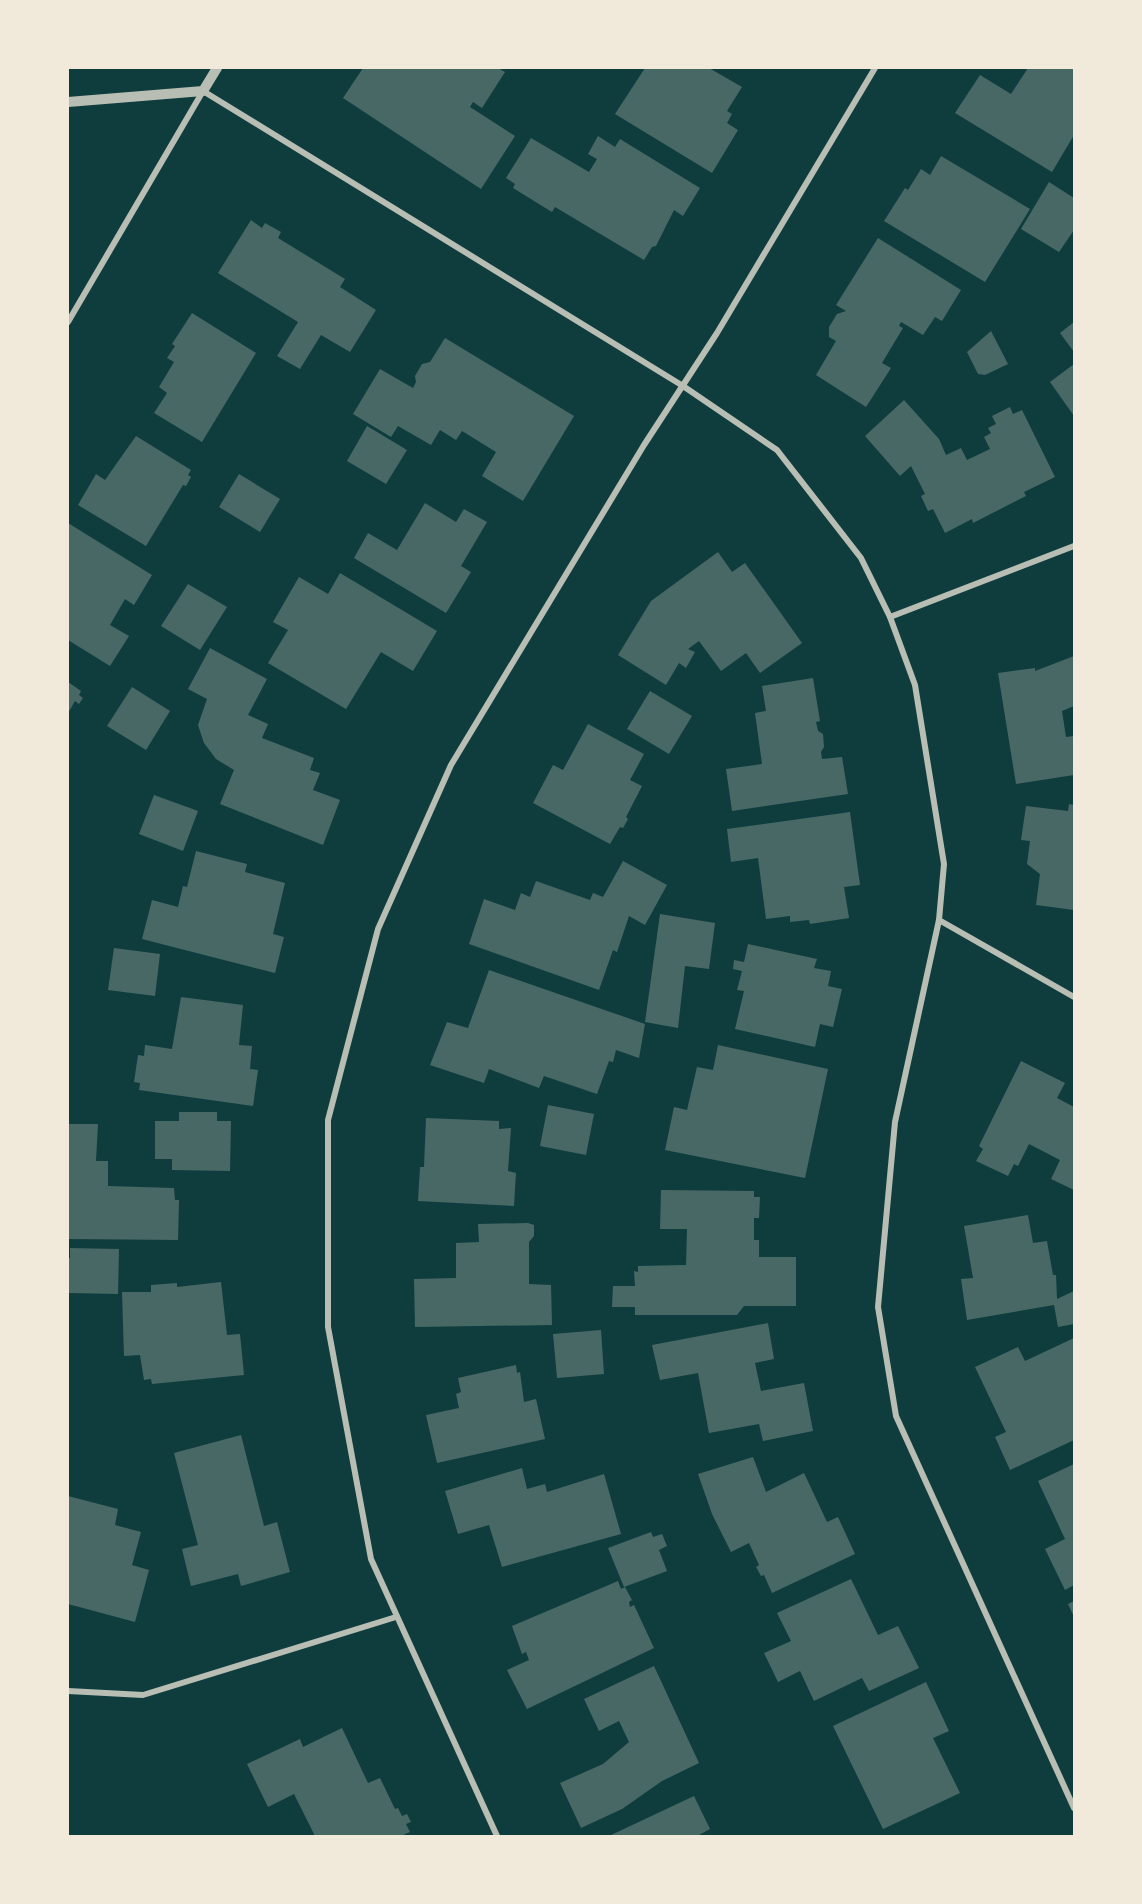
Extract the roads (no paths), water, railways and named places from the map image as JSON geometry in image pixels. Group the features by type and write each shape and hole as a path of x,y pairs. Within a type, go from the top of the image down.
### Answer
{"street":[{"path":"68,322 217,68"},
{"path":"497,1836 371,1559 328,1327 328,1120 378,929 452,765 638,455 683,386 875,68"},
{"path":"68,102 202,92 683,386 777,450 861,558 890,617 915,685 944,864 939,920 895,1122 878,1307 886,1372 896,1416 1074,1808"},
{"path":"890,617 1074,546"},
{"path":"939,920 1074,997"},
{"path":"68,1691 143,1695 396,1617"}]}
